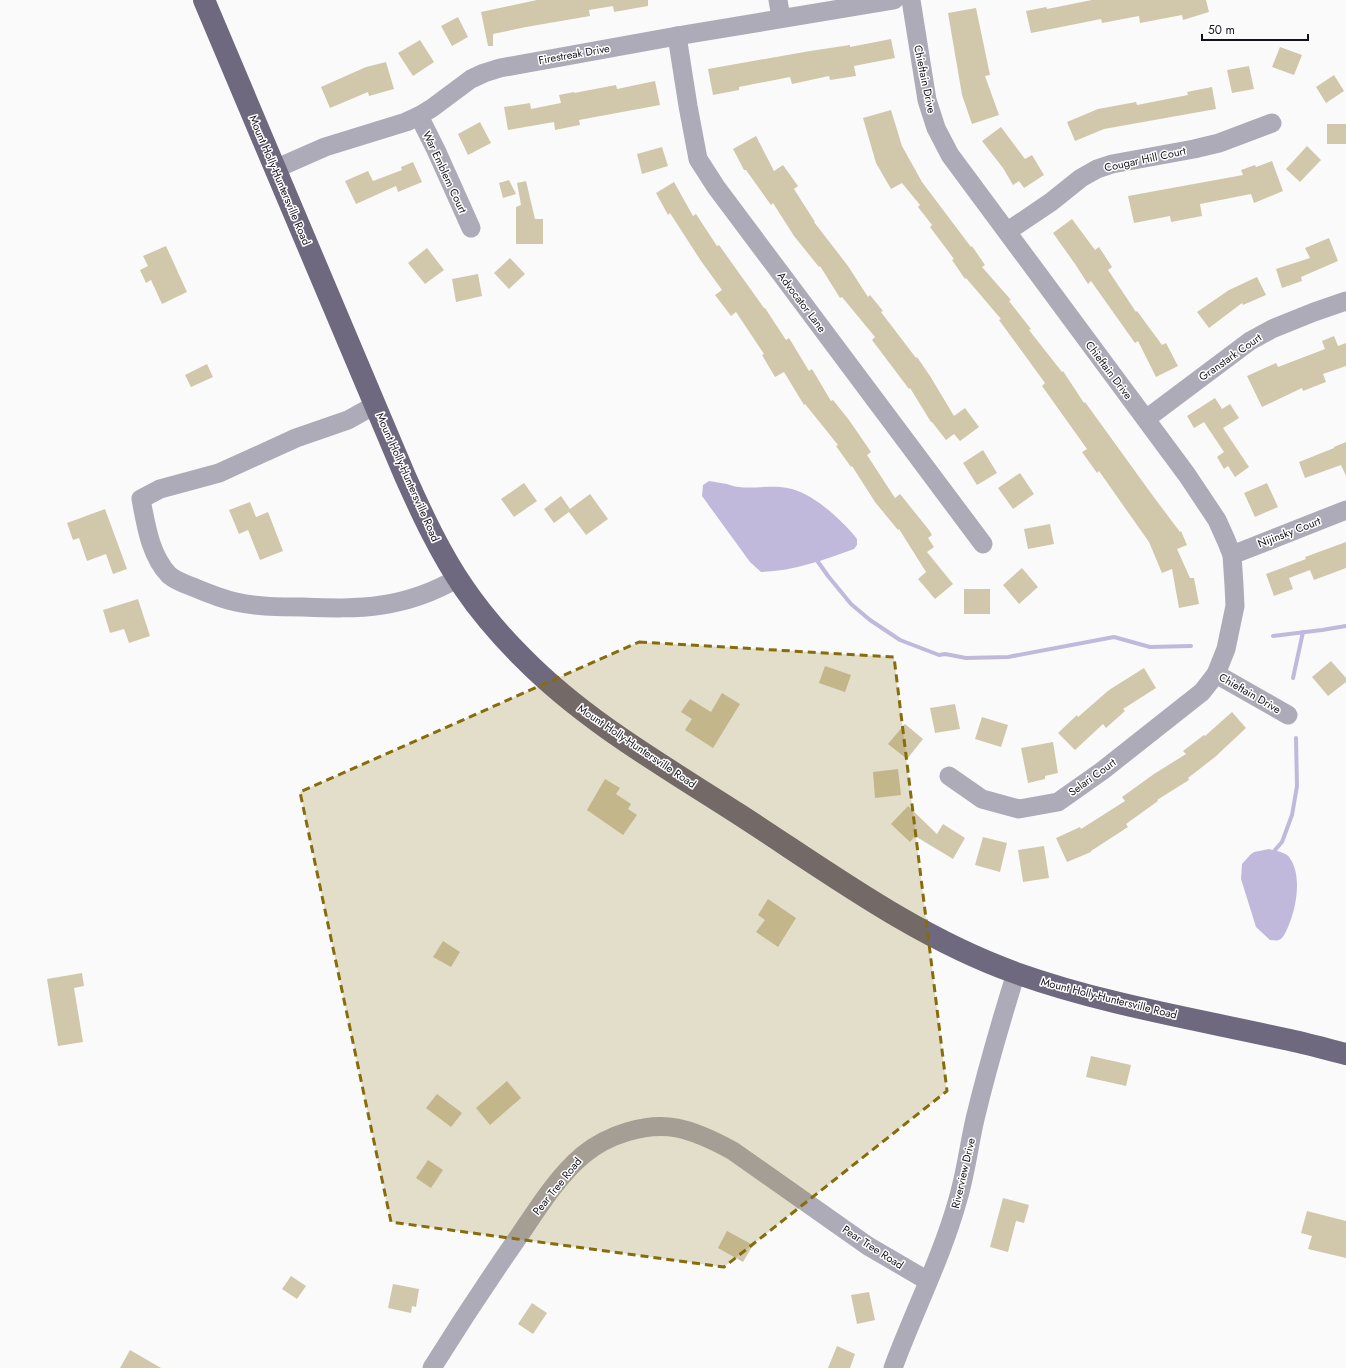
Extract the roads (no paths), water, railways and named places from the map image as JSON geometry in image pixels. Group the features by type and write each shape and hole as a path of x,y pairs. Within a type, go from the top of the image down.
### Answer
{"main road":[{"name":"Mount Holly-Huntersville Road","path":"204,0 375,406 424,518 458,578 483,614 523,658 578,707 617,735 895,915 934,937 995,965 1048,984 1098,998 1288,1039 1346,1054"}],"street":[{"name":"Firestreak Drive","path":"275,169 325,147 393,126 419,116 471,79 500,68 677,36 779,9 894,0"},
{"name":"Chieftain Drive","path":"911,0 927,100 936,128 950,155 1008,231 1096,353 1187,475 1216,520 1232,555 1235,606 1226,649 1216,674 1288,716"},
{"name":"Advocator Lane","path":"677,36 698,159 716,187 983,544"},
{"name":"War Emblem Court","path":"419,116 471,228"},
{"name":"Cougar Hill Court","path":"1008,231 1051,202 1081,178 1097,169 1112,164 1219,143 1272,122"},
{"name":"Granstark Court","path":"1146,419 1250,341 1272,329 1346,301"},
{"path":"375,406 348,420 296,438 219,473 160,489 141,499 148,533 154,549 162,565 170,575 179,582 236,602 268,606 330,608 381,606 406,600 439,589 458,578"},
{"name":"Nijinsky Court","path":"1232,555 1346,510"},
{"name":"Selari Court","path":"949,776 982,799 1019,809 1058,802 1102,771 1193,700 1202,692 1216,674"},
{"name":"Riverview Drive","path":"893,1368 944,1243 959,1198 975,1120 997,1035 1016,973"},
{"name":"Pear Tree Road","path":"432,1368 501,1260 567,1170 583,1155 603,1142 621,1134 657,1126 687,1131 713,1140 733,1151 868,1246 928,1281"}],"waterway":[{"path":"816,559 851,604 870,620 900,640 939,655 945,654 966,658 1008,657 1114,637 1150,647 1191,646"},
{"path":"1273,636 1346,626"},
{"path":"1293,678 1303,632"},
{"path":"1274,855 1275,850 1282,842 1292,815 1297,786 1296,738"}]}
